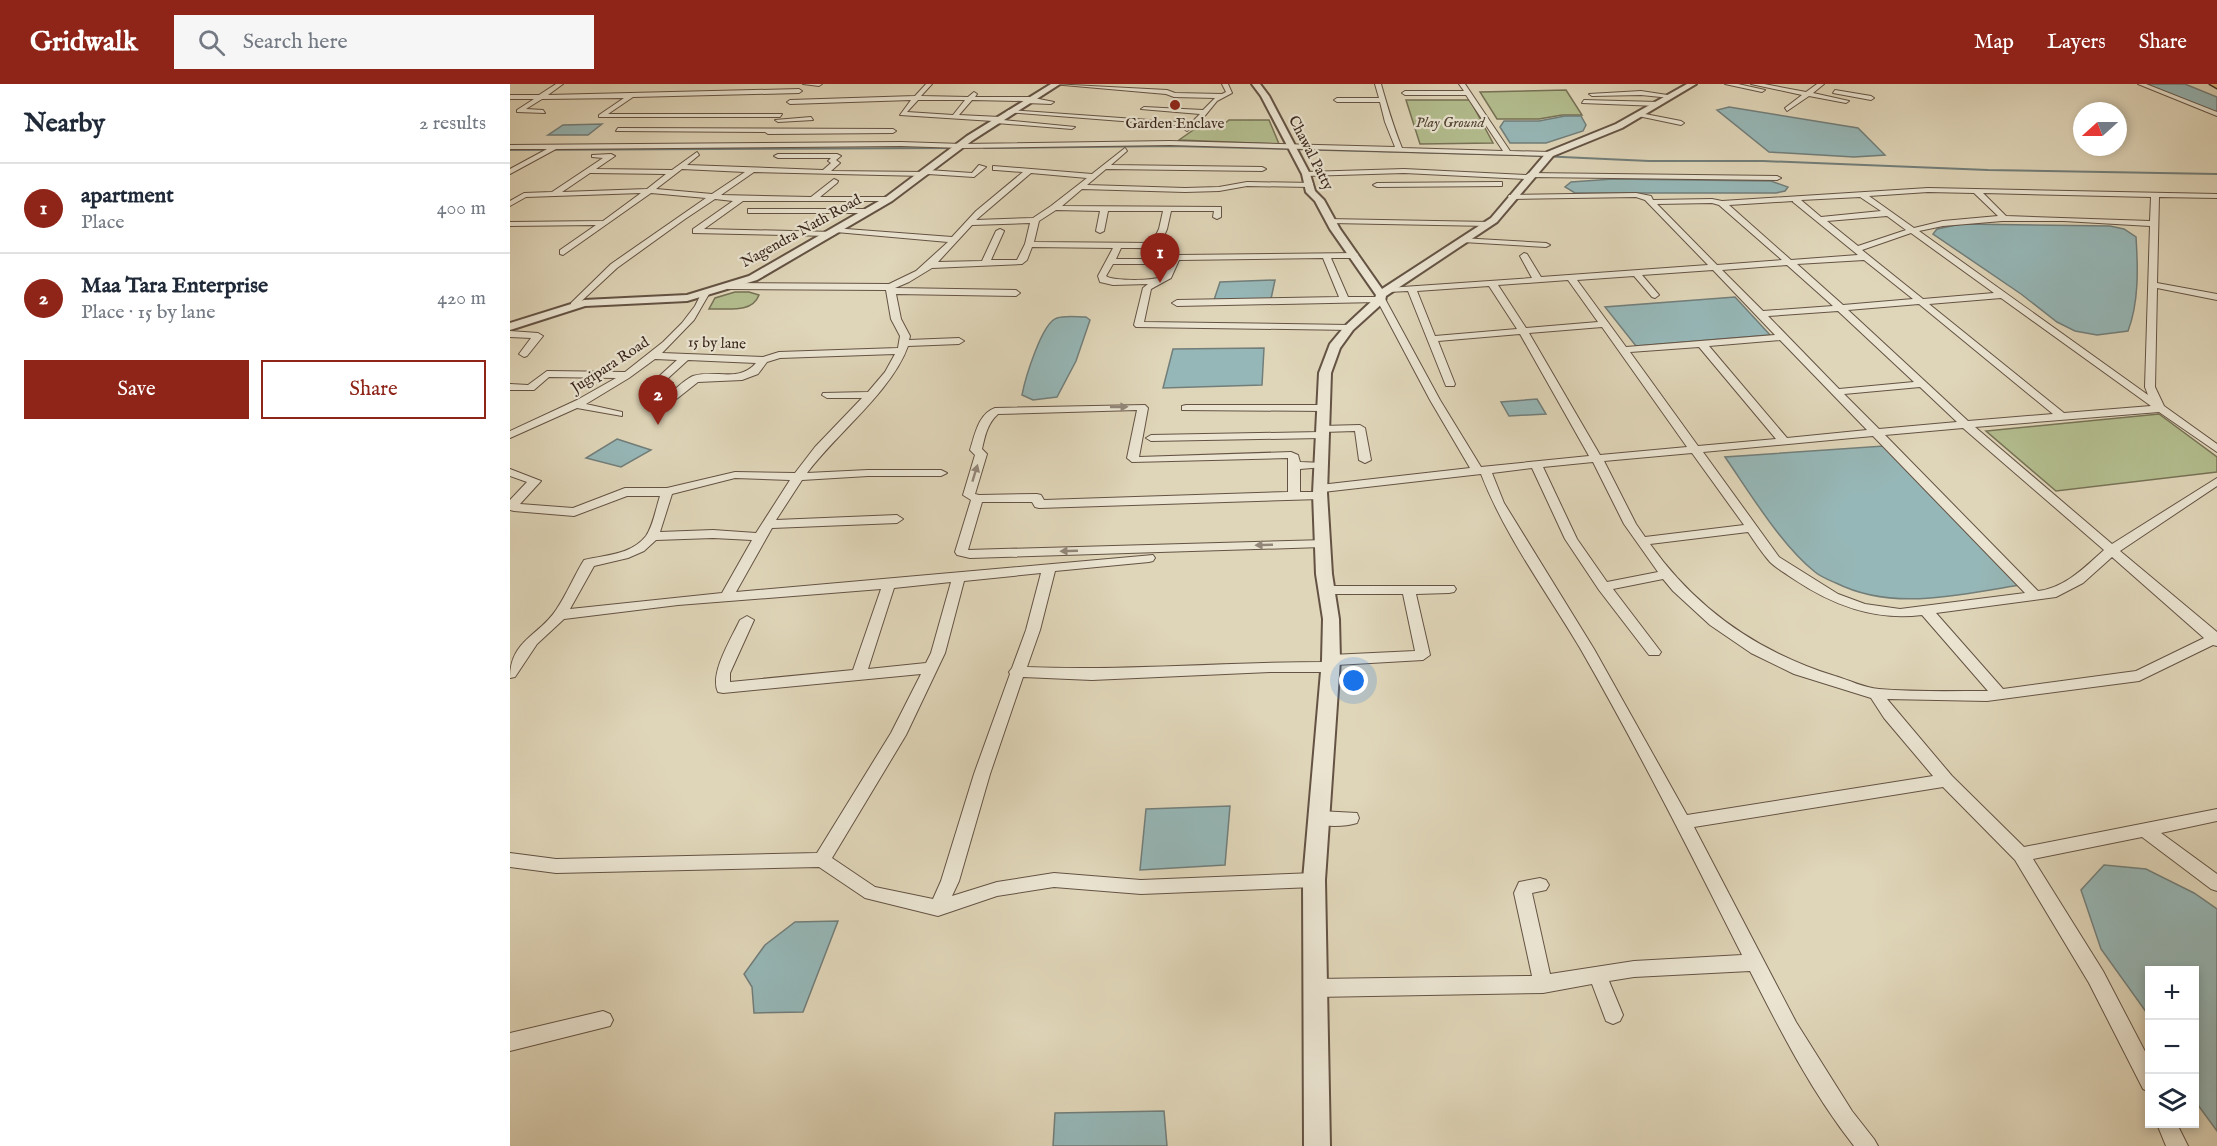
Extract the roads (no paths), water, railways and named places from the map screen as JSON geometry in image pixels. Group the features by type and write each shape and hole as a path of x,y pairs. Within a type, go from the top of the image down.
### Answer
{"street":[{"path":"543,112 519,111 560,84"},
{"path":"759,146 790,102 806,84 819,84"},
{"path":"930,84 902,114 1072,127"},
{"path":"1056,84 1162,91 1174,95 1224,96"},
{"name":"Nagendra Nath Road","path":"510,327 574,305 674,300 705,294 753,278 889,199 998,120 1009,109 1056,84"},
{"path":"1170,143 1192,125 1215,100 1229,93 1226,85 1237,84"},
{"name":"Chawal Patty","path":"1256,84 1265,96 1306,174 1311,189 1333,225 1384,294"},
{"path":"1378,84 1388,122 1400,150"},
{"path":"1462,84 1507,152"},
{"path":"1317,1146 1314,880 1330,663 1328,590 1323,574 1320,465 1325,408 1325,373 1334,347 1349,328 1384,294 1485,227 1547,157 1640,115 1692,84"},
{"path":"1728,84 1782,94"},
{"path":"1754,84 1846,101"},
{"path":"2141,84 2217,114"},
{"path":"1787,109 1818,86 1871,98"},
{"path":"954,117 971,98 975,89"},
{"path":"838,92 959,90"},
{"path":"510,97 801,92"},
{"path":"1405,93 1469,93"},
{"path":"1592,94 1641,93 1671,96"},
{"path":"618,147 678,95"},
{"path":"631,96 601,116 660,111 703,116 811,120"},
{"path":"790,102 971,98 1051,102"},
{"path":"1138,98 1215,100"},
{"path":"1337,100 1384,100"},
{"path":"1584,102 1658,104"},
{"path":"910,105 983,107"},
{"path":"1009,109 1192,125"},
{"path":"1144,109 1203,114"},
{"path":"1158,115 1203,114"},
{"path":"1640,115 1681,123"},
{"path":"667,147 703,116"},
{"path":"1048,145 1086,117"},
{"path":"618,130 892,131"},
{"path":"957,149 1170,143 1293,151"},
{"path":"520,156 618,147 901,144 957,149 1165,152"},
{"path":"510,147 549,152"},
{"path":"971,224 1035,220 1081,187 1125,150"},
{"path":"1224,153 1400,150 1507,152 1547,157"},
{"path":"510,172 549,152"},
{"path":"563,252 606,223 697,154"},
{"path":"553,194 611,156 588,156"},
{"path":"778,156 837,156 832,161 836,163 824,173"},
{"path":"1105,167 1261,166 1266,173 1265,184"},
{"path":"591,171 752,170 974,175 982,167"},
{"path":"996,168 1094,176"},
{"path":"574,305 603,274 651,238 752,170"},
{"path":"891,289 932,265 978,214 1029,171"},
{"path":"1306,174 1404,171 1527,179"},
{"path":"1377,185 1527,179 1777,178"},
{"path":"815,198 834,181"},
{"path":"1081,187 1185,190 1265,184 1311,189"},
{"path":"1286,193 1311,189"},
{"path":"1651,202 1712,201 1722,203 1796,200 1928,190 2217,196"},
{"path":"1975,190 2005,219"},
{"path":"510,195 648,191 741,199 889,199"},
{"path":"510,204 524,195"},
{"path":"1512,197 1636,195 1648,198 2035,596"},
{"path":"1863,195 1915,230 2217,449"},
{"path":"2155,195 2150,387 2160,409"},
{"path":"741,199 696,231 833,232 956,240"},
{"path":"1796,200 2062,416"},
{"path":"1492,283 1597,459 1630,524 1642,541 1678,588 1715,622 1756,650 1799,670 1876,694 1999,694 2139,676 2216,639 1967,426 1841,308 1722,203"},
{"path":"1054,208 1218,209 1217,217"},
{"path":"1100,231 1104,210"},
{"path":"1155,246 1163,229 1167,210"},
{"path":"751,211 868,211"},
{"path":"1820,219 1890,213"},
{"path":"1857,249 1915,230 1957,222 2005,219 2154,224"},
{"path":"932,265 1022,261 1035,220"},
{"path":"510,224 606,223"},
{"path":"1333,225 1485,227"},
{"path":"986,264 1000,231"},
{"path":"1463,240 1546,245"},
{"path":"1029,244 1155,246 1168,251 1175,260"},
{"path":"1118,246 1102,276 1106,282 1158,281"},
{"path":"1110,261 1354,255"},
{"path":"1326,256 1346,300"},
{"path":"1524,256 1538,280"},
{"path":"1177,303 1346,300 1411,288 1865,257"},
{"path":"1175,260 1168,276 1147,288 1139,325 1349,328"},
{"path":"1636,273 1655,295"},
{"path":"1571,278 1775,560 1810,585 1852,606 1888,612 1926,610 2052,594 2078,580 2111,551 2217,481"},
{"path":"2153,285 2217,297"},
{"path":"728,286 1017,293"},
{"path":"1411,288 1450,384"},
{"path":"726,598 760,537 798,477 817,452 872,395 903,347 905,336 896,319 891,289"},
{"name":"Jugipara Road","path":"510,435 578,405 655,356 693,316 705,294"},
{"path":"1384,294 1435,400 1481,470 1498,503 1587,649 1683,822 1789,1028 1845,1118 1867,1146"},
{"path":"1761,314 2005,295"},
{"path":"1433,339 1603,324"},
{"path":"510,334 537,336 524,354"},
{"path":"1623,350 1783,337"},
{"path":"764,360 779,355 959,341"},
{"path":"1701,343 1784,441"},
{"name":"15 by lane","path":"655,356 764,360"},
{"path":"668,382 660,380 686,357"},
{"name":"15 by lane","path":"660,410 695,379 738,378 754,372 764,360"},
{"path":"510,387 530,388 547,374 627,375"},
{"path":"1835,392 1923,384"},
{"path":"827,395 872,395"},
{"path":"578,405 618,414"},
{"path":"1294,496 1294,456 1292,455 1134,459 1143,408 1141,407 999,411 988,416 976,450 981,454 969,495 976,499 1037,498 1039,504 1294,496 1536,464 2160,409"},
{"path":"1186,408 1325,408"},
{"path":"1151,438 1322,432 1360,428 1365,460"},
{"path":"1536,464 1571,539 1604,587 1654,652"},
{"path":"1294,466 1320,465"},
{"path":"510,472 535,482 513,504 520,508 574,512 625,492 667,492 735,475 798,477 868,473 941,473"},
{"path":"510,673 532,641 560,615 589,563 616,560 645,546 653,536 667,492"},
{"path":"976,499 961,552 970,554 1322,543"},
{"path":"768,524 897,519"},
{"path":"1642,541 1750,528"},
{"path":"653,536 713,534 760,537"},
{"path":"560,615 1149,558"},
{"path":"938,908 950,881 982,774 1016,672 1033,630 1049,568"},
{"path":"1604,587 1666,574"},
{"path":"822,860 898,735 938,653 959,576"},
{"path":"859,675 889,584"},
{"path":"1328,590 1449,589"},
{"path":"1016,672 1092,675 1270,667 1423,655 1409,590"},
{"path":"1926,610 1999,694"},
{"path":"747,620 723,673 723,688 930,668"},
{"path":"1876,694 1889,714 1946,780 2021,855 2096,976 2146,1074"},
{"path":"1683,822 1946,780"},
{"path":"2021,855 2217,815"},
{"path":"1319,818 1351,818"},
{"path":"2145,830 2217,884"},
{"path":"510,860 556,866 822,860 871,893 938,908 997,889 1054,880 1141,886 1314,880"},
{"path":"1540,885 1525,887 1523,893 1543,984"},
{"path":"1315,988 1543,984 1634,969 1755,963"},
{"path":"1598,976 1613,1015"},
{"path":"510,1042 603,1020"},
{"path":"2169,1128 2177,1146"}],"water":[{"path":"2146,84 2185,84 2217,97 2217,114"},
{"path":"1729,107 1858,128 1885,155 1854,157 1769,152 1717,110"},
{"path":"1565,116 1581,116 1586,125 1583,131 1546,143 1510,143 1500,127 1504,121 1539,121"},
{"path":"602,124 588,135 548,135 563,125"},
{"path":"1613,179 1771,181 1788,187 1785,191 1776,193 1575,193 1565,187 1571,182"},
{"path":"1961,224 2110,226 2124,229 2136,237 2137,249 2136,297 2128,331 2097,335 2075,331 2057,322 2021,294 1933,234 1937,229"},
{"path":"1275,280 1271,299 1214,300 1220,282"},
{"path":"1735,297 1770,335 1636,346 1605,307"},
{"path":"1064,317 1086,317 1090,320 1076,361 1057,397 1033,400 1022,395 1035,352 1051,322"},
{"path":"1264,348 1262,385 1163,388 1173,349"},
{"path":"1537,399 1546,414 1509,416 1501,402"},
{"path":"617,439 651,450 621,467 586,458"},
{"path":"1884,446 2021,585 1951,596 1904,599 1858,592 1831,581 1815,572 1790,548 1725,457"},
{"path":"1230,806 1225,865 1140,870 1146,809"},
{"path":"2104,865 2146,869 2194,893 2217,909 2217,1131 2199,1106 2199,966 2145,966 2145,1010 2101,949 2081,890"},
{"path":"838,921 803,1012 754,1013 752,987 744,974 765,945 795,922"},
{"path":"1164,1111 1167,1146 1053,1146 1055,1113"}],"waterway":[{"path":"984,148 1172,146 1517,155 1649,161 1763,161 1988,170 2217,174"},
{"path":"510,150 957,148"}],"place":[{"name":"Garden Enclave","path":"1175,105"},
{"name":"apartment","path":"1160,283"},
{"name":"Maa Tara Enterprise","path":"658,425"}],"park label":[{"name":"Play Ground","path":"1450,122"}]}
